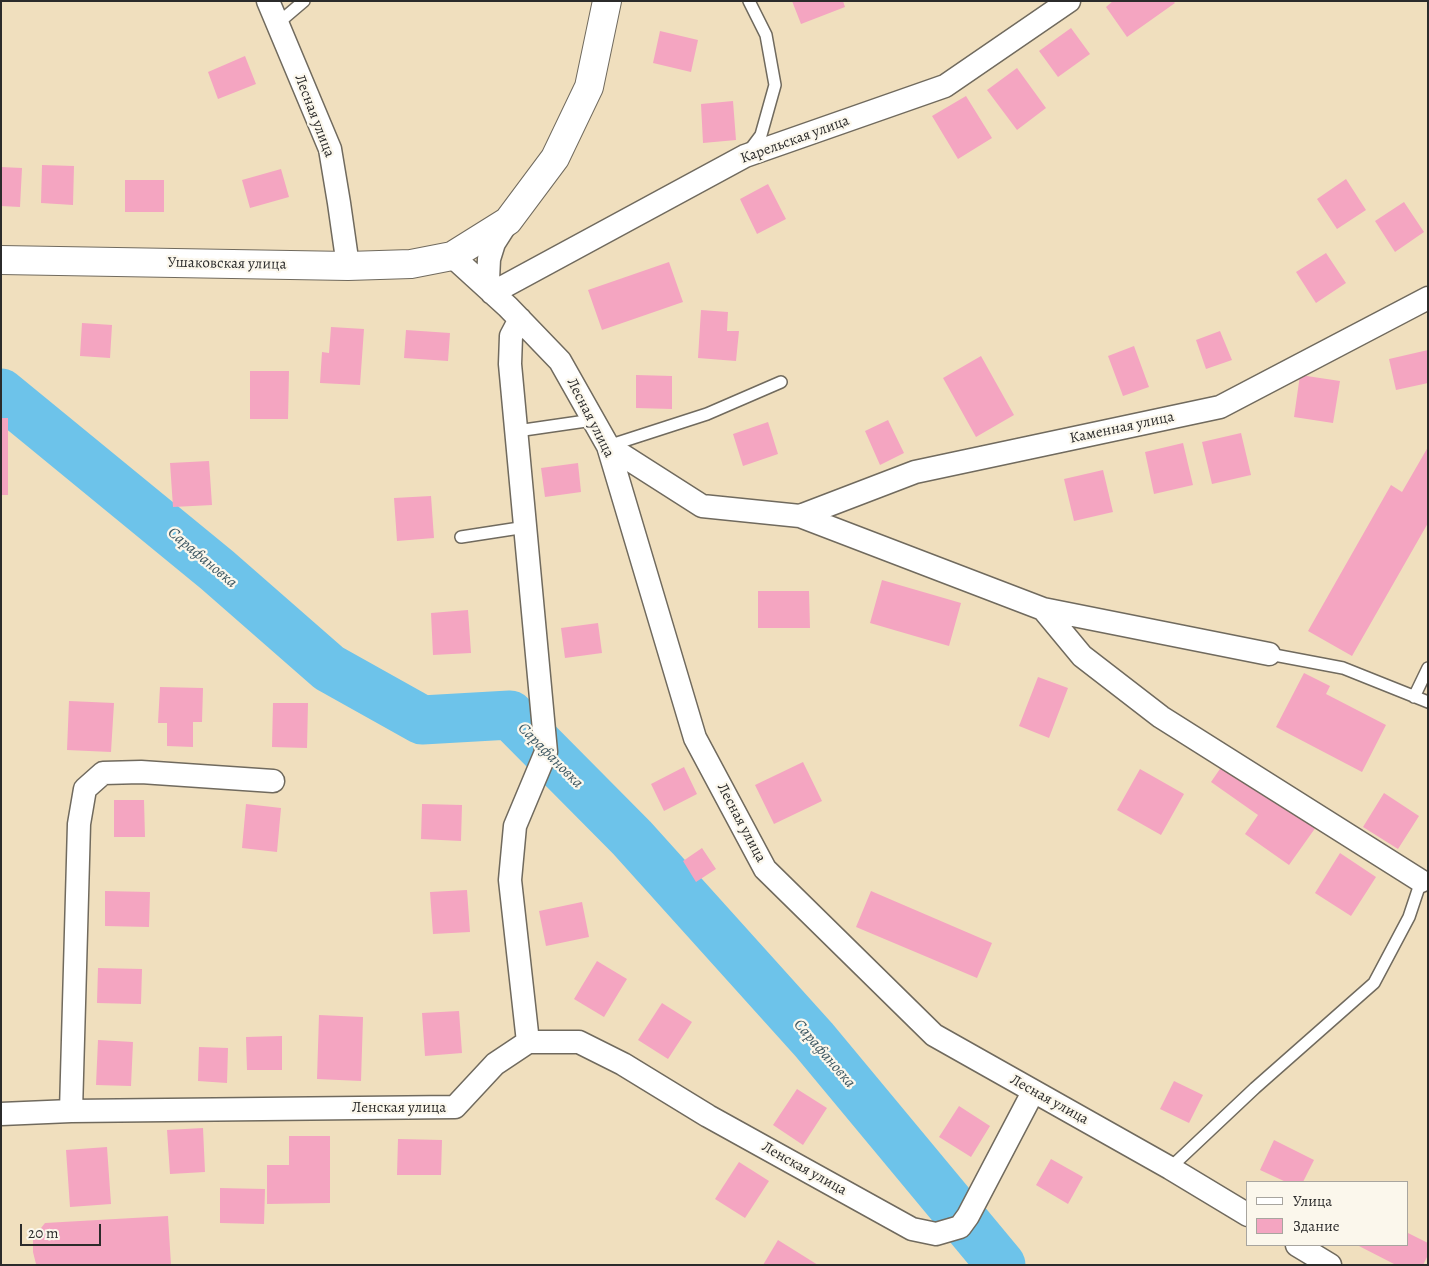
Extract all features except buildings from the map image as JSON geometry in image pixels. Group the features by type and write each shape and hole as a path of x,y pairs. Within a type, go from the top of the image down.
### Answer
{"main road":[{"path":"452,256 508,221 555,158 589,88 607,1"},
{"name":"Ушаковская улица","path":"1,260 348,266 411,264 452,256"}],"street":[{"name":"Лесная улица","path":"268,1 330,149 340,203 348,266"},
{"name":"Карельская улица","path":"492,293 745,156 944,86 1069,1"},
{"path":"492,293 488,280 489,259 494,243 508,221"},
{"name":"Лесная улица","path":"452,256 520,319 560,361 608,446 695,738 766,869 934,1035 1170,1168 1246,1214"},
{"name":"Каменная улица","path":"800,516 915,472 1220,407 1428,298"},
{"path":"520,319 511,336 510,364 546,752 515,826 510,880 528,1042"},
{"path":"608,446 702,506 800,516 1043,609 1269,654"},
{"path":"1043,609 1082,656 1161,717 1424,883"},
{"path":"71,1111 79,824 85,789 103,772 141,772 273,781"},
{"name":"Ленская улица","path":"1,1114 71,1111 455,1107 495,1064 528,1042 579,1042 623,1064 708,1116 912,1229 936,1234 964,1221 1033,1092"},
{"path":"1299,1246 1330,1265"}],"lane":[{"path":"277,24 304,1"},
{"path":"745,156 762,135 775,86 766,35 749,1"},
{"path":"608,446 707,414 781,382"},
{"path":"517,431 593,420"},
{"path":"461,537 526,527"},
{"path":"1269,654 1343,668 1428,702"},
{"path":"1414,697 1428,668"},
{"path":"1170,1168 1255,1088 1374,983 1409,917 1424,883"}],"waterway":[{"name":"Сарафановка","path":"1,393 217,570 329,668 422,720 510,715 632,838 814,1040 1001,1265"}]}
